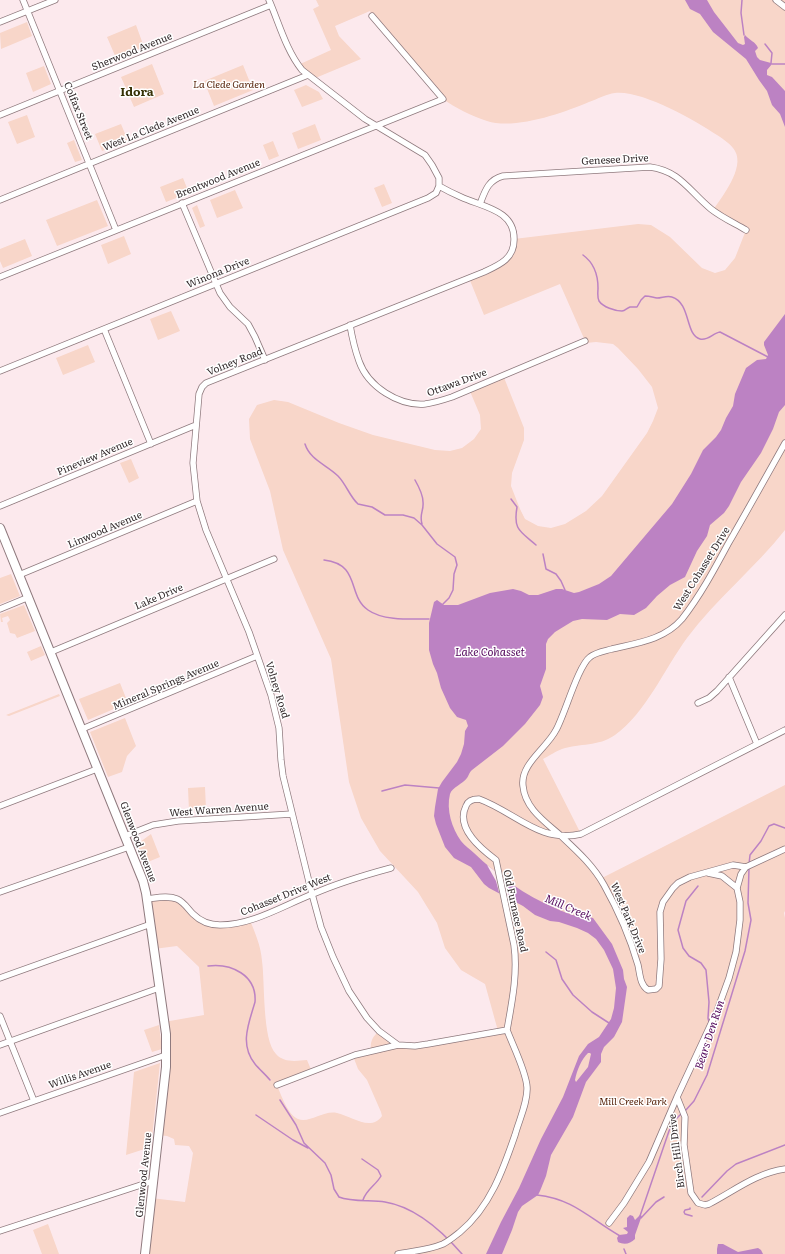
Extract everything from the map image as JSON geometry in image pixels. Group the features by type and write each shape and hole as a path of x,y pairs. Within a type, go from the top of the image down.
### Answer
{"main road":[{"name":"Glenwood Avenue","path":"0,528 143,881 147,899 166,1037 166,1067 145,1254"}],"street":[{"name":"Colfax Street","path":"23,0 116,230"},
{"path":"0,22 55,0"},
{"path":"776,0 785,7"},
{"path":"270,3 296,63 308,75 374,125 425,155 439,178 439,186"},
{"name":"Sherwood Avenue","path":"0,115 270,3"},
{"name":"Brentwood Avenue","path":"0,277 374,125 443,99 372,16"},
{"name":"West La Clede Avenue","path":"0,200 308,75"},
{"name":"Genesee Drive","path":"480,204 489,184 495,179 503,176 650,167 672,173 713,210 746,230"},
{"name":"Volney Road","path":"398,1045 376,1029 364,1015 352,996 325,940 292,814 281,761 279,728 276,714 258,656 206,530 197,501 193,463 199,394 202,387 212,381 484,272 504,262 508,258 514,245 513,228 507,218 439,186"},
{"name":"Winona Drive","path":"0,371 428,198 436,192 439,186"},
{"path":"182,203 223,298 251,328 264,360"},
{"name":"Ottawa Drive","path":"350,325 359,362 373,383 398,399 418,404 438,402 452,397 585,341"},
{"path":"104,329 151,444"},
{"name":"Pineview Avenue","path":"0,506 196,425"},
{"name":"West Cohasset Drive","path":"560,836 530,806 522,784 523,777 530,763 556,732 585,662 598,653 657,637 669,631 681,620 716,566 785,443"},
{"name":"Linwood Avenue","path":"19,575 197,501"},
{"name":"Lake Drive","path":"51,652 274,559"},
{"path":"0,609 28,598"},
{"path":"698,703 713,695 783,620 785,615"},
{"name":"Mineral Springs Avenue","path":"82,730 258,656"},
{"path":"729,677 757,744"},
{"name":"Old Furnace Road","path":"507,1030 516,966 514,945 496,860 476,844 464,823 464,811 467,803 471,800 482,800 539,831 550,835 570,837 582,834 785,730"},
{"path":"0,806 97,769"},
{"name":"West Warren Avenue","path":"125,836 153,825 178,820 292,814"},
{"name":"West Park Drive","path":"560,836 588,863 603,884 628,936 643,986 648,990 656,989 660,981 660,917 663,902 678,883 690,877 733,866 747,866"},
{"path":"0,892 129,847"},
{"path":"608,1223 628,1198 649,1162 676,1097 711,1025 729,978 736,952 739,930 740,902 737,888 741,874 747,866 785,849"},
{"name":"Cohasset Drive West","path":"147,899 166,897 176,899 199,919 212,924 224,925 250,920 312,894 391,868"},
{"path":"706,873 722,876 737,888"},
{"path":"0,978 151,924"},
{"path":"0,1044 159,988"},
{"path":"0,1016 34,1101"},
{"path":"277,1085 355,1055 398,1045 415,1046 507,1030 525,1077 527,1088 525,1102 505,1166 479,1212 468,1225 454,1237 447,1242 432,1248 398,1254"},
{"name":"Willis Avenue","path":"0,1113 166,1055"},
{"name":"Birch Hill Drive","path":"676,1097 684,1115 684,1145 692,1196 698,1203 709,1204 753,1179 785,1169"},
{"path":"0,1231 153,1181"}],"green space":[{"name":"Mill Creek Park","path":"316,0 785,0 785,530 698,624 687,638 645,703 626,726 609,739 596,743 562,749 543,759 581,834 561,836 600,879 785,785 785,1254 145,1254 151,1198 185,1202 193,1153 189,1146 175,1145 174,1139 167,1136 158,1135 164,1022 204,1015 199,967 177,946 154,949 147,899 171,898 212,924 250,920 258,940 261,955 266,1024 272,1047 276,1054 283,1059 290,1061 307,1060 312,1072 277,1085 288,1109 294,1117 298,1119 307,1120 327,1113 337,1113 361,1122 372,1123 377,1121 382,1116 367,1080 358,1069 353,1056 371,1051 372,1040 379,1031 398,1045 415,1046 498,1031 485,984 461,970 445,948 437,923 418,892 380,851 361,818 349,782 331,659 283,550 270,491 250,439 249,419 257,405 274,400 288,402 373,435 435,450 450,451 462,448 474,439 481,429 480,415 469,389 503,375 524,428 524,440 512,473 511,486 520,509 525,519 538,526 551,528 565,524 586,511 602,496 647,433 658,408 652,387 638,369 613,344 596,342 586,343 560,284 484,315 469,278 504,262 514,239 638,224 651,225 670,237 702,268 715,273 725,270 735,258 746,230 713,210 727,190 735,174 737,158 734,149 722,138 682,114 639,96 626,93 615,93 605,95 566,111 539,119 511,123 487,121 458,109 443,99 372,16 370,11 335,26 339,36 361,59 313,79 298,65 331,50 313,9 319,6"},
{"path":"27,22 32,36 1,49 0,33"},
{"path":"136,25 144,47 116,58 107,37"},
{"path":"152,64 164,94 134,107 121,77"},
{"name":"La Clede Garden","path":"243,65 253,90 214,106 204,81"},
{"path":"44,66 51,84 33,92 26,73"},
{"path":"306,85 319,92 323,99 302,107 294,90"},
{"path":"27,115 35,137 17,144 8,122"},
{"path":"121,124 128,141 102,151 95,134"},
{"path":"315,124 321,140 298,149 292,133"},
{"path":"74,140 82,160 75,162 67,143"},
{"path":"273,141 279,156 269,160 263,145"},
{"path":"183,178 189,193 166,202 160,187"},
{"path":"384,184 392,203 382,207 374,188"},
{"path":"235,190 243,208 217,218 210,200"},
{"path":"97,200 108,226 57,246 46,220"},
{"path":"197,205 205,226 200,228 192,208"},
{"path":"124,236 131,254 108,264 101,245"},
{"path":"25,239 32,256 3,268 0,261 0,249"},
{"path":"171,311 180,331 158,340 150,319"},
{"path":"88,345 95,362 63,375 56,358"},
{"path":"131,459 139,478 129,483 120,463"},
{"path":"11,574 20,596 0,604 0,578"},
{"path":"24,605 35,631 17,638 15,634 10,633 7,623 10,620 8,616 2,618 3,622 1,622 0,614"},
{"path":"41,646 45,655 31,661 27,652"},
{"path":"120,683 128,703 88,720 79,699"},
{"path":"59,694 60,696 9,716 6,715"},
{"path":"125,718 136,746 127,756 122,772 108,777 90,732"},
{"path":"205,787 206,809 189,811 188,788"},
{"path":"151,834 160,857 143,864 136,847"},
{"path":"159,1025 162,1049 152,1052 144,1030"},
{"path":"160,1063 151,1147 126,1155 134,1072"},
{"path":"48,1224 59,1254 42,1254 33,1230"}],"water":[{"path":"685,0 707,0 714,12 738,43 743,45 745,44 745,35 757,46 758,48 755,51 757,57 760,60 772,64 767,70 767,75 772,77 785,91 785,127 780,114 772,105 767,91 746,59 713,32 700,14 690,9"},
{"name":"Lake Cohasset","path":"785,314 785,405 779,412 773,429 761,453 741,482 729,506 724,513 710,525 707,536 697,551 685,577 670,585 646,608 634,615 620,614 607,620 582,619 573,621 555,632 548,639 546,644 546,669 540,686 543,697 540,705 525,724 503,746 472,770 467,778 453,789 450,794 449,812 455,830 463,843 502,877 533,897 569,914 593,918 612,944 623,970 627,987 622,1022 614,1037 604,1047 601,1054 601,1062 586,1082 573,1117 551,1155 546,1176 538,1195 522,1206 518,1212 502,1254 486,1254 519,1188 541,1139 563,1097 579,1056 588,1044 599,1037 611,1019 614,1008 616,988 613,969 604,950 596,939 577,928 559,922 550,921 535,915 523,906 489,888 471,867 454,858 445,847 434,816 438,789 461,754 464,744 465,731 468,726 466,720 457,717 450,708 441,688 429,650 429,623 434,602 437,600 444,605 458,605 490,593 513,589 529,595 538,595 556,589 562,589 574,593 599,584 611,576 672,504 691,474 703,450 721,430 733,406 735,394 746,368 757,360 766,359 768,355 764,342","holes":["588,1053 590,1053 588,1067 576,1082 575,1080 580,1065 583,1059"]},
{"path":"630,1215 633,1216 635,1220 640,1215 642,1216 635,1239 629,1243 620,1243 618,1242 617,1238 619,1235 627,1234 628,1232 623,1228 627,1227 627,1218"},
{"path":"718,1244 723,1244 738,1252 758,1248 763,1254 717,1254"}],"pier":[{"path":"487,865 505,879 510,902 500,896 496,881"}],"waterway":[{"path":"742,0 741,13 744,35"},
{"path":"765,44 772,53 771,63"},
{"path":"772,64 785,64"},
{"path":"583,255 587,258 595,270 598,283 598,299 606,307 623,311 630,307 637,307 645,296 657,298 670,296 678,300 682,306 695,336 700,339 706,339 720,332 768,357"},
{"path":"305,444 307,450 315,458 338,476 358,504 372,507 385,515 403,515 414,518 422,525 437,544 455,557 457,565 454,574 453,590 449,598 443,604"},
{"path":"415,480 423,499 421,518 422,524"},
{"path":"511,499 517,507 516,521 519,529 536,545"},
{"path":"543,554 546,569 556,574 565,590"},
{"path":"324,560 336,563 344,568 349,574 357,597 362,604 374,614 398,619 429,619"},
{"path":"382,791 405,785 439,788"},
{"name":"Bears Den Run","path":"749,864 750,855 761,841 769,826 774,824 785,828"},
{"name":"Bears Den Run","path":"685,1111 694,1101 707,1075 745,951 751,920 748,903 749,868"},
{"path":"698,886 686,901 678,930 683,948 689,956 701,963 706,970 709,1022"},
{"path":"546,952 556,960 562,979 573,995 592,1012 609,1023"},
{"path":"208,966 234,969 247,978 252,985 255,1002 248,1026 246,1041 247,1049 255,1064 270,1080"},
{"path":"280,1100 296,1125 304,1143 325,1163 331,1175 334,1189 339,1197 344,1199 385,1202 407,1209 428,1221 462,1254"},
{"name":"Bears Den Run","path":"640,1216 669,1131 674,1121 682,1113"},
{"path":"256,1115 293,1140 308,1148"},
{"path":"702,1197 727,1171 736,1164 785,1145"},
{"path":"362,1159 378,1170 381,1176 366,1193 363,1200"},
{"name":"Bears Den Run","path":"537,1195 550,1197 572,1205 620,1236"},
{"path":"641,1218 656,1202 664,1197"},
{"path":"690,1208 684,1212 685,1214 692,1216"},
{"path":"624,1249 626,1254"}],"district":[{"name":"Idora","path":"137,92"}],"water label":[{"name":"Mill Creek","path":"568,908"}]}
